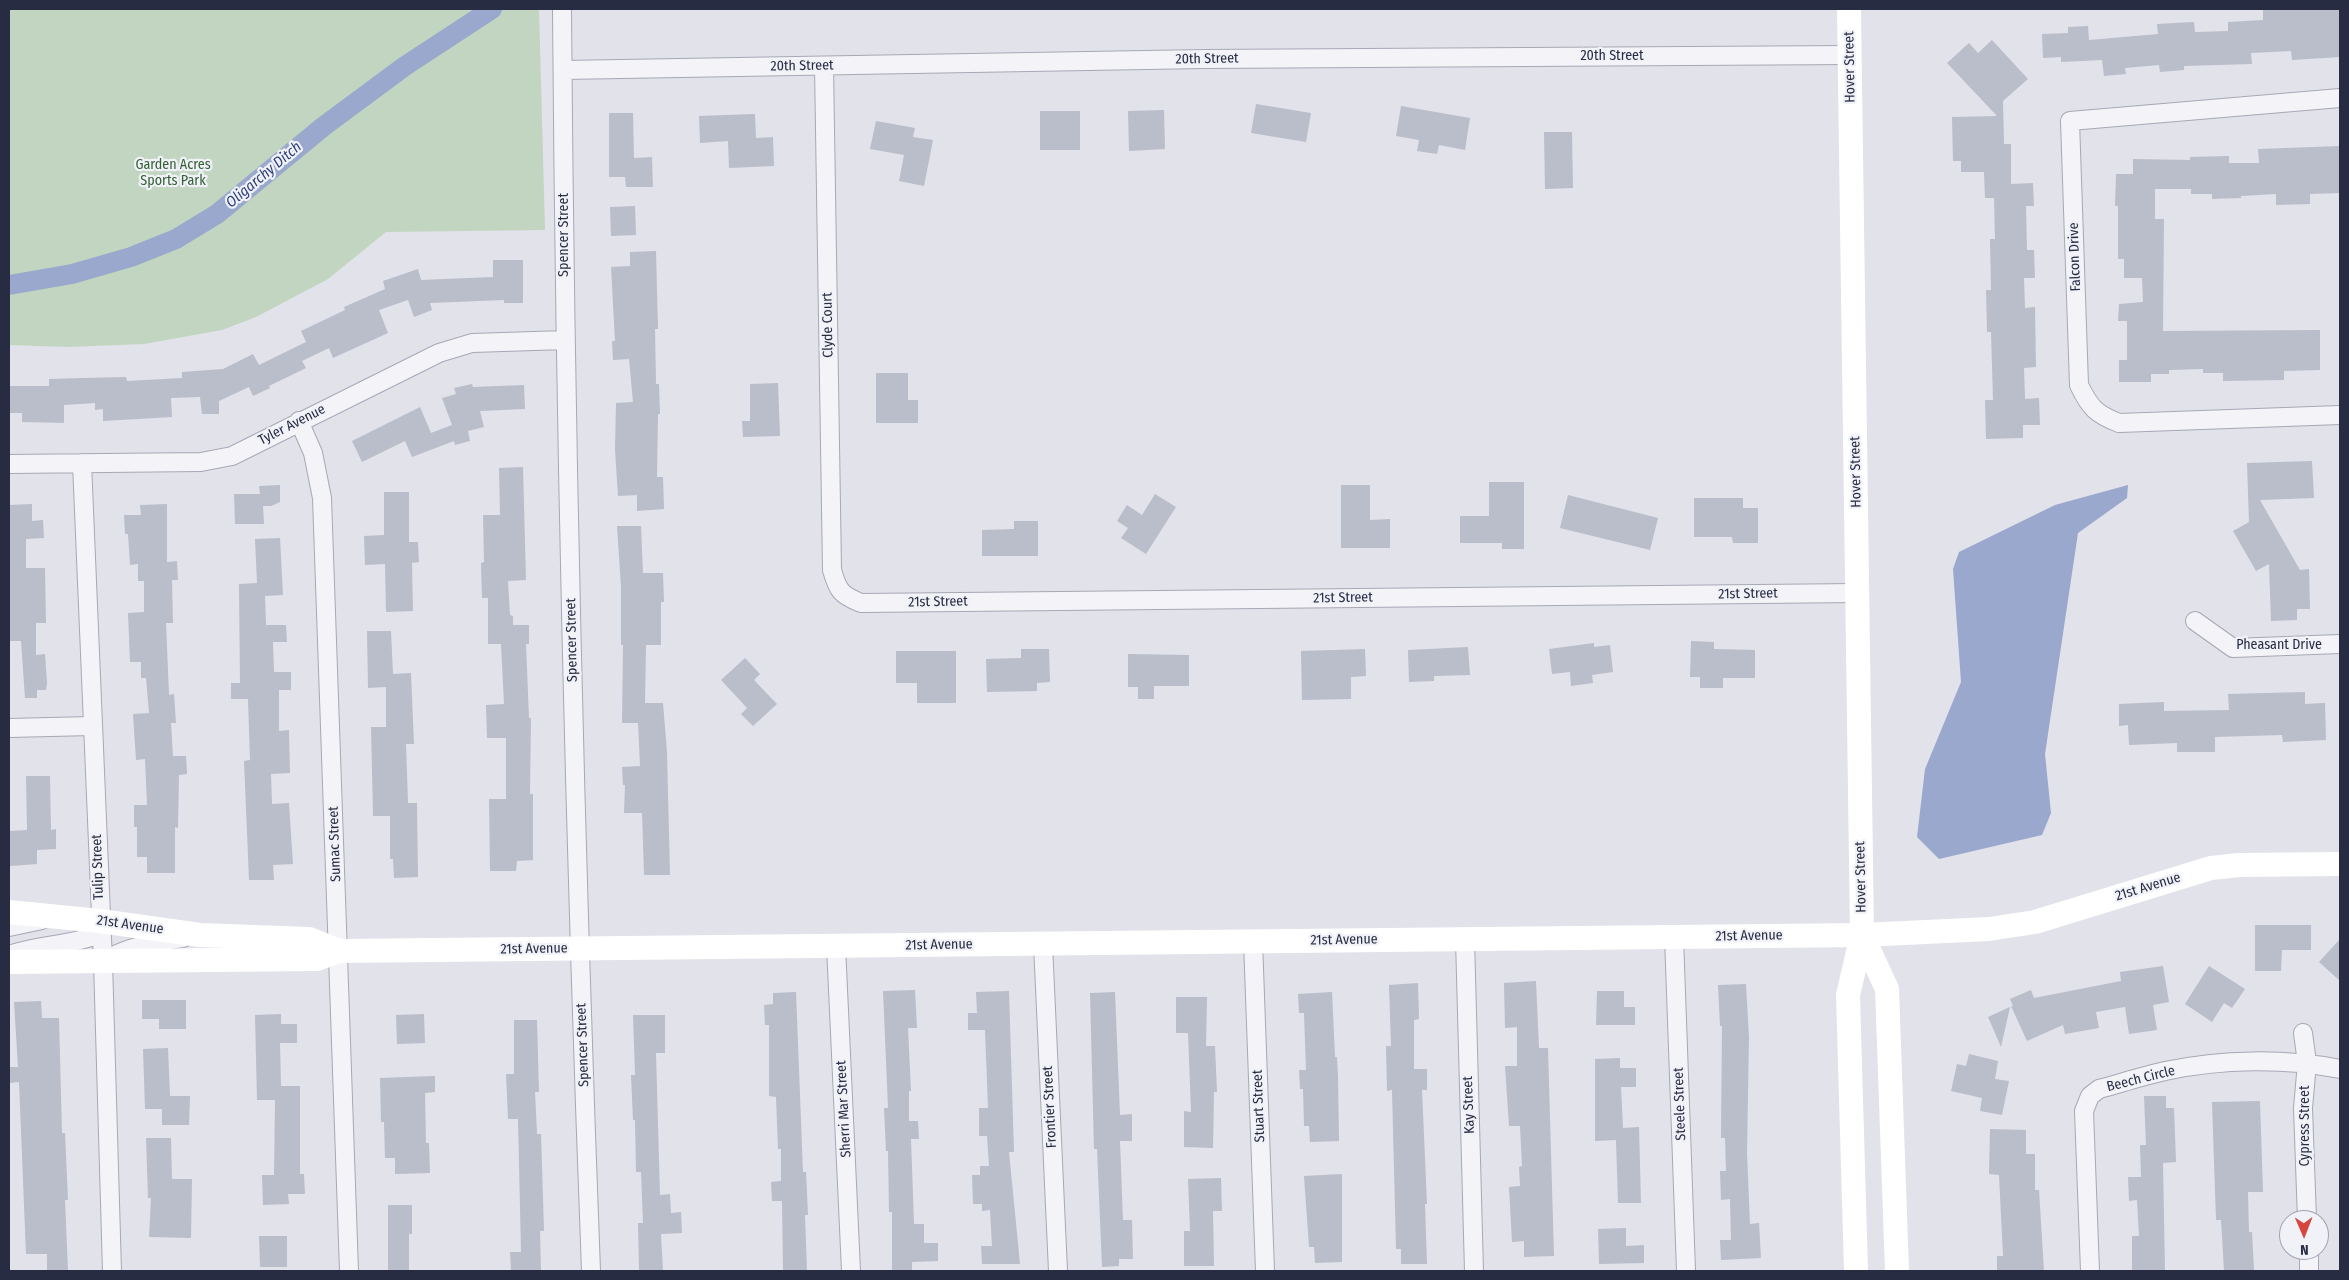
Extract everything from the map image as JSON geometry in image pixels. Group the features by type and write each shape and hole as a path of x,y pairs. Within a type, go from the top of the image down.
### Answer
{"street":[{"name":"Hover Street","path":"1849,9 1862,935 1848,994 1856,1271"},
{"name":"Spencer Street","path":"562,10 565,340 579,949 591,1271"},
{"name":"20th Street","path":"563,70 1214,59 1850,55"},
{"name":"Clyde Court","path":"824,66 832,560 836,584"},
{"name":"Falcon Drive","path":"2340,98 2070,121 2079,385 2088,404 2100,416 2119,423 2340,415"},
{"name":"Tyler Avenue","path":"9,464 201,462 232,456 299,421 440,353 472,343 565,340"},
{"name":"Sumac Street","path":"299,421 312,453 322,498 349,1271"},
{"name":"Tulip Street","path":"82,463 101,927 112,1271"},
{"name":"21st Street","path":"836,584 844,596 861,603 1857,593"},
{"name":"Pheasant Drive","path":"2195,621 2233,648 2340,644"},
{"path":"9,728 92,726"},
{"name":"21st Avenue","path":"9,962 317,959 338,951 1862,935 1990,929 2035,922 2210,868 2239,865 2340,864"},
{"name":"21st Avenue","path":"9,912 60,917 101,927 200,935 309,939 338,951"},
{"path":"9,927 60,917"},
{"path":"9,955 24,949 87,939 101,927"},
{"path":"102,962 121,952 153,942 200,935"},
{"name":"Hover Street","path":"1862,935 1887,989 1897,1271"},
{"name":"Steele Street","path":"1674,937 1686,1271"},
{"name":"Kay Street","path":"1465,939 1474,1271"},
{"name":"Stuart Street","path":"1253,942 1265,1271"},
{"name":"Frontier Street","path":"1043,944 1058,1271"},
{"name":"Sherri Mar Street","path":"836,946 851,1271"},
{"name":"Cypress Street","path":"2302,1033 2306,1063 2303,1108 2307,1210"},
{"name":"Beech Circle","path":"2090,1271 2084,1111 2090,1096 2099,1089 2167,1071 2236,1062 2306,1063 2340,1069"}],"green space":[{"name":"Garden Acres Sports Park","path":"9,9 539,9 545,230 386,232 328,279 256,317 222,330 144,344 69,347 9,345"}],"water":[{"path":"2128,485 2127,498 2078,533 2045,754 2051,813 2042,835 1939,859 1917,837 1925,769 1961,682 1953,569 1959,552 2055,505"}],"building":[{"path":"2263,9 2340,9 2340,57 2292,60 2291,51 2251,53 2252,64 2184,66 2184,70 2160,72 2159,65 2125,68 2126,74 2104,76 2102,60 2061,62 2061,57 2043,58 2042,34 2068,33 2068,27 2088,26 2089,40 2158,34 2157,24 2194,22 2195,32 2228,31 2228,22 2263,20"},
{"path":"1992,40 2028,79 2003,101 2004,144 2011,144 2011,184 2033,183 2034,206 2026,206 2027,250 2034,250 2035,278 2024,278 2025,308 2035,307 2036,367 2024,368 2025,399 2039,398 2040,425 2023,425 2023,438 1986,439 1985,400 1993,400 1991,332 1987,332 1986,290 1991,290 1990,239 1995,239 1994,198 1985,198 1984,172 1961,172 1961,161 1953,161 1952,117 1997,116 1947,63 1969,43 1978,53"},
{"path":"1256,104 1311,113 1306,142 1251,133"},
{"path":"1401,106 1470,118 1465,150 1439,145 1437,154 1417,151 1419,140 1396,136"},
{"path":"1164,110 1165,149 1129,151 1128,111"},
{"path":"1040,111 1080,111 1080,150 1040,150"},
{"path":"609,113 633,113 634,158 652,157 653,187 626,187 625,177 609,177"},
{"path":"755,114 756,138 773,137 774,166 729,168 728,141 700,143 699,116"},
{"path":"876,121 915,128 913,137 933,140 924,186 899,181 904,155 870,149"},
{"path":"1544,132 1572,132 1573,188 1545,189"},
{"path":"2340,146 2340,193 2310,194 2310,204 2276,205 2276,194 2212,199 2212,194 2191,194 2191,189 2155,189 2155,219 2164,219 2163,331 2320,330 2320,370 2284,371 2284,380 2223,381 2223,373 2203,373 2203,369 2169,370 2169,374 2151,374 2151,382 2119,382 2119,360 2127,360 2127,321 2118,321 2119,304 2143,302 2142,278 2124,278 2124,259 2118,259 2118,206 2115,206 2116,174 2133,174 2133,159 2190,160 2190,157 2229,156 2229,163 2259,163 2258,149"},
{"path":"635,206 636,235 611,236 610,207"},
{"path":"656,251 658,329 655,329 656,384 659,384 660,414 658,414 657,477 663,477 664,509 637,511 637,495 618,496 615,450 616,403 633,402 629,359 613,360 612,341 615,341 611,267 630,266 630,252"},
{"path":"493,260 523,260 523,303 504,303 504,300 430,303 432,310 414,317 408,300 379,310 388,333 333,358 329,348 302,361 306,368 269,386 270,388 253,396 249,387 219,401 219,414 202,414 200,397 171,398 172,417 103,421 103,409 95,410 95,403 64,405 64,423 22,422 22,413 9,413 9,386 49,386 49,379 126,377 127,381 182,378 182,372 223,369 253,354 259,365 306,342 301,331 345,310 344,307 385,289 383,281 418,269 421,280 493,277"},
{"path":"876,373 908,373 908,400 918,400 918,423 876,423"},
{"path":"778,383 780,436 743,437 742,421 750,421 750,384"},
{"path":"472,384 473,387 524,385 525,409 480,411 484,427 468,431 470,441 455,445 454,441 412,457 405,441 362,462 352,441 420,407 431,433 452,425 442,398 456,394 454,388"},
{"path":"2312,461 2314,498 2260,500 2300,570 2309,569 2310,609 2297,609 2297,620 2271,621 2269,564 2256,571 2233,531 2249,522 2247,463"},
{"path":"523,467 526,580 508,581 510,615 513,616 513,625 529,625 529,644 526,644 529,718 531,718 530,794 533,794 533,860 517,861 516,871 490,871 489,799 506,799 506,738 487,738 486,705 504,704 501,644 488,644 488,598 482,598 481,563 484,562 483,515 500,515 499,468"},
{"path":"1489,482 1524,482 1524,549 1502,549 1502,543 1460,543 1460,516 1489,516"},
{"path":"280,485 280,502 271,506 263,506 264,524 235,524 234,494 260,494 259,486"},
{"path":"1341,485 1370,485 1370,520 1390,519 1390,548 1341,548"},
{"path":"384,492 409,492 409,542 418,542 419,562 412,563 413,611 386,612 385,564 365,565 364,536 384,535"},
{"path":"1155,494 1176,507 1146,554 1121,538 1128,528 1117,521 1127,505 1142,515"},
{"path":"1568,495 1658,518 1650,550 1560,528"},
{"path":"1694,498 1743,498 1743,508 1758,508 1758,543 1733,543 1732,537 1694,537"},
{"path":"32,504 32,521 43,520 44,538 26,539 26,568 45,568 46,623 36,623 36,655 45,654 47,683 46,690 37,690 37,698 25,698 21,641 9,641 9,505"},
{"path":"167,504 167,562 177,561 178,580 172,580 173,623 166,623 169,695 174,694 176,723 171,723 173,756 186,756 187,774 179,775 178,828 175,827 175,873 147,873 147,857 137,857 137,827 134,827 134,805 147,805 145,759 136,760 133,714 149,713 146,678 141,678 141,662 130,662 128,613 144,612 144,581 138,581 138,564 130,565 128,534 125,534 124,515 141,515 140,505"},
{"path":"1014,521 1038,521 1038,556 982,556 982,530 1014,529"},
{"path":"617,526 641,526 643,573 663,573 664,602 661,602 661,645 646,645 645,703 663,703 667,752 670,875 644,875 642,813 624,813 625,785 623,785 622,767 640,766 638,723 622,723 623,645 621,645 621,587"},
{"path":"280,538 283,595 265,596 266,625 286,625 287,642 273,642 274,672 291,672 291,690 279,690 279,731 289,730 290,773 271,774 272,804 289,803 293,864 273,865 274,880 249,880 244,761 250,760 248,699 231,699 231,683 240,683 239,584 257,583 255,539"},
{"path":"367,631 391,631 393,674 411,673 414,744 406,744 408,803 417,803 418,877 394,878 393,859 390,859 390,816 373,816 371,727 386,727 386,687 368,688"},
{"path":"1691,641 1714,642 1714,649 1755,650 1755,678 1723,678 1723,688 1700,688 1700,677 1690,677"},
{"path":"1594,643 1594,647 1610,645 1613,672 1592,675 1593,683 1571,686 1570,672 1552,674 1549,649"},
{"path":"1468,647 1470,675 1434,676 1434,681 1409,682 1408,650"},
{"path":"1021,649 1049,649 1050,682 1037,683 1037,691 987,692 986,659 1021,658"},
{"path":"1365,649 1366,676 1351,677 1351,699 1302,700 1301,651"},
{"path":"896,651 956,651 956,703 917,703 917,683 896,683"},
{"path":"1128,654 1189,655 1189,686 1154,686 1154,699 1138,699 1138,687 1128,687"},
{"path":"745,658 760,674 754,680 777,704 753,726 741,714 747,708 721,680"},
{"path":"2305,692 2305,704 2325,703 2326,740 2283,742 2282,735 2215,737 2215,752 2177,752 2177,743 2129,745 2128,725 2119,726 2119,704 2164,702 2164,711 2229,710 2228,694"},
{"path":"26,776 50,776 51,830 56,829 56,849 37,850 37,864 10,866 9,831 27,830"},
{"path":"2255,925 2311,925 2311,950 2282,950 2281,971 2255,971"},
{"path":"2340,939 2340,981 2319,962"},
{"path":"2163,966 2169,1002 2153,1005 2157,1030 2129,1034 2125,1007 2096,1012 2099,1028 2065,1034 2063,1025 2027,1041 2011,1006 2013,1006 2010,999 2031,990 2034,998 2121,981 2120,972"},
{"path":"2209,966 2245,989 2232,1008 2224,1003 2212,1022 2185,1004"},
{"path":"1536,981 1539,1048 1548,1048 1554,1256 1524,1257 1524,1241 1512,1242 1509,1187 1520,1186 1519,1167 1522,1166 1520,1126 1509,1126 1505,1066 1517,1066 1517,1027 1505,1028 1504,983"},
{"path":"1418,983 1419,1019 1414,1020 1414,1069 1427,1069 1427,1090 1422,1090 1427,1204 1425,1204 1427,1264 1401,1264 1401,1249 1396,1249 1392,1090 1387,1091 1386,1046 1391,1046 1389,985"},
{"path":"1746,984 1749,1037 1747,1153 1750,1224 1759,1223 1761,1258 1721,1260 1720,1240 1731,1240 1730,1199 1721,1200 1720,1171 1726,1171 1725,1138 1721,1138 1722,1026 1720,1026 1718,985"},
{"path":"915,990 917,1028 908,1028 911,1091 909,1091 909,1121 918,1121 919,1139 911,1139 914,1224 924,1224 924,1243 938,1243 938,1261 912,1262 912,1270 892,1270 892,1212 889,1212 888,1151 886,1151 884,1108 888,1108 883,991"},
{"path":"1009,991 1014,1152 1009,1152 1020,1264 982,1264 981,1246 992,1246 990,1210 982,1211 982,1204 973,1204 972,1175 980,1175 980,1166 989,1166 987,1136 979,1136 979,1108 988,1108 985,1030 968,1030 968,1013 977,1013 976,992"},
{"path":"1597,991 1624,991 1624,1007 1635,1007 1635,1025 1596,1025"},
{"path":"796,992 803,1172 806,1172 808,1215 805,1215 807,1271 783,1271 782,1201 772,1201 771,1182 781,1181 781,1149 778,1149 776,1097 769,1096 769,1025 765,1025 764,1005 773,1004 773,993"},
{"path":"1115,992 1120,1115 1132,1114 1132,1141 1120,1141 1123,1220 1132,1220 1133,1259 1119,1259 1119,1266 1102,1267 1097,1149 1094,1149 1090,993"},
{"path":"1332,992 1335,1057 1337,1057 1338,1076 1339,1141 1310,1142 1309,1126 1304,1126 1303,1089 1300,1089 1299,1070 1306,1070 1304,1013 1299,1013 1298,994"},
{"path":"1176,997 1207,997 1206,1046 1215,1046 1217,1092 1214,1092 1213,1148 1184,1147 1184,1111 1191,1112 1188,1033 1176,1033"},
{"path":"142,1000 186,1000 186,1029 159,1029 159,1019 142,1019"},
{"path":"41,1001 42,1018 59,1018 62,1133 65,1133 68,1200 65,1200 68,1271 47,1271 47,1254 26,1254 19,1082 10,1083 9,1067 18,1067 14,1002"},
{"path":"2010,1007 2001,1047 1988,1017"},
{"path":"281,1014 281,1024 297,1024 297,1043 280,1043 281,1086 300,1086 300,1174 304,1174 305,1194 288,1194 289,1204 263,1205 262,1175 274,1175 275,1100 257,1100 255,1015"},
{"path":"424,1014 425,1043 397,1044 396,1015"},
{"path":"633,1015 665,1015 665,1053 656,1053 660,1195 670,1194 671,1213 681,1212 682,1233 661,1234 663,1271 639,1271 638,1223 643,1223 641,1172 636,1172 635,1120 633,1120 631,1075 635,1075"},
{"path":"514,1020 537,1020 539,1092 535,1092 537,1134 541,1134 544,1231 540,1231 541,1271 511,1271 510,1252 521,1252 518,1119 508,1119 506,1074 514,1074"},
{"path":"168,1048 170,1096 190,1096 189,1125 162,1125 162,1109 145,1109 143,1049"},
{"path":"1969,1054 1998,1061 1995,1079 2009,1081 2002,1115 1980,1111 1982,1098 1951,1091 1957,1064 1966,1066"},
{"path":"1620,1058 1620,1068 1636,1068 1636,1087 1621,1087 1623,1128 1639,1127 1641,1203 1618,1203 1616,1140 1595,1141 1595,1059"},
{"path":"435,1076 435,1092 425,1093 426,1143 429,1143 430,1173 395,1174 395,1158 385,1158 384,1122 381,1122 380,1078"},
{"path":"2144,1096 2166,1096 2166,1108 2174,1108 2176,1162 2163,1163 2165,1271 2132,1271 2132,1236 2139,1236 2137,1200 2129,1201 2128,1177 2141,1177 2140,1145 2146,1145"},
{"path":"2260,1101 2263,1192 2248,1192 2249,1232 2252,1232 2254,1271 2224,1271 2221,1220 2216,1220 2212,1102"},
{"path":"1990,1129 2026,1130 2026,1154 2035,1154 2035,1190 2039,1190 2044,1271 1997,1271 1997,1256 2003,1256 1999,1175 1989,1174"},
{"path":"146,1138 171,1138 172,1179 192,1179 191,1238 149,1237 151,1198 148,1198"},
{"path":"1342,1174 1342,1262 1315,1263 1314,1247 1309,1247 1304,1176"},
{"path":"1221,1178 1222,1211 1213,1211 1214,1266 1184,1266 1184,1231 1190,1231 1188,1179"},
{"path":"388,1205 412,1205 412,1234 409,1234 409,1271 388,1271"},
{"path":"1626,1228 1626,1246 1644,1245 1644,1263 1599,1264 1598,1229"},
{"path":"259,1236 287,1236 287,1267 260,1267"}],"waterway":[{"name":"Oligarchy Ditch","path":"9,285 72,274 131,257 176,239 217,214 324,126 405,66 492,9"}]}
